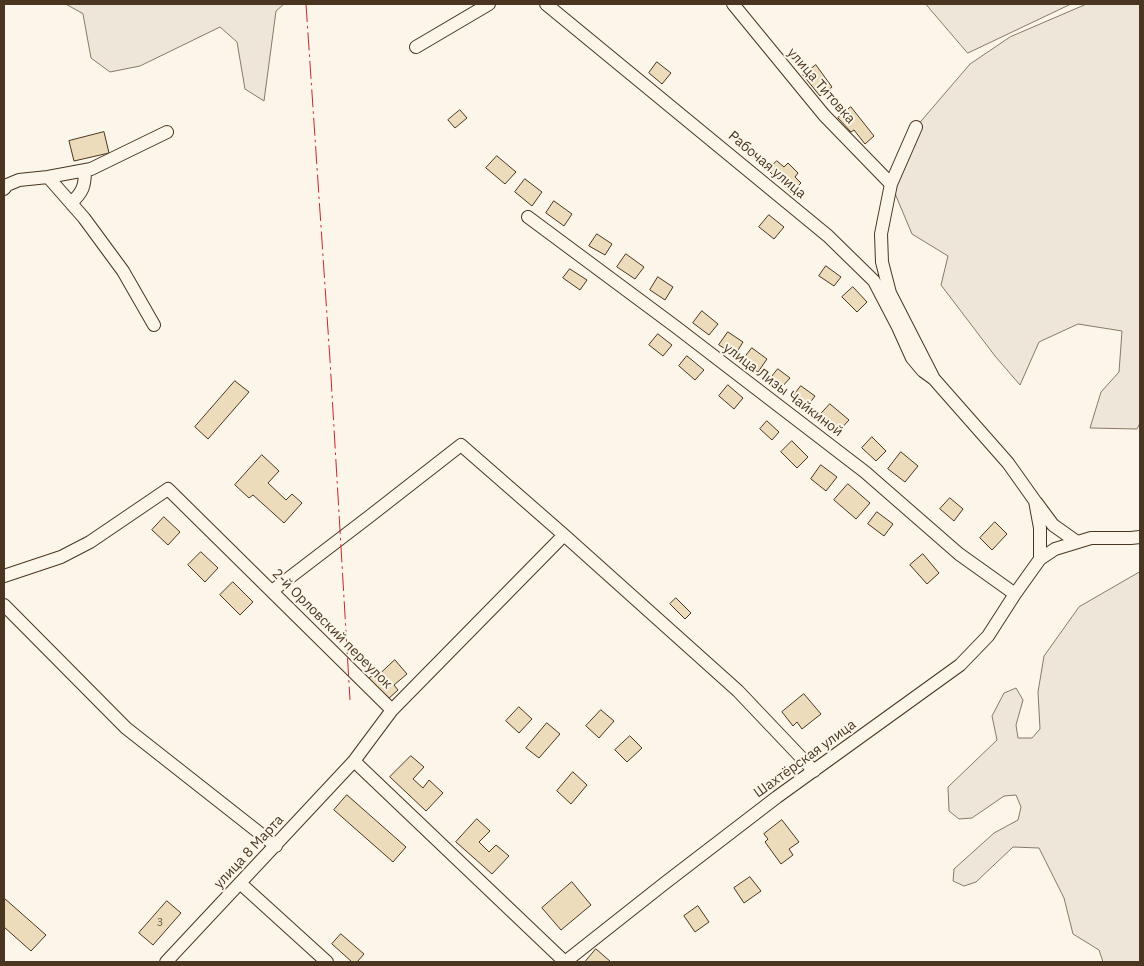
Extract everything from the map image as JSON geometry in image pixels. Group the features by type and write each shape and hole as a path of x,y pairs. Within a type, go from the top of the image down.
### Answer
{"street":[{"path":"416,47 489,4"},
{"name":"Рабочая улица","path":"546,4 828,236 874,281 912,358 923,371 934,378"},
{"name":"улица Титовка","path":"732,4 824,115 891,184"},
{"path":"916,127 891,184 881,234 882,262 890,293 934,378 1008,463 1053,525 1077,542"},
{"path":"4,189 19,180 91,169 167,132"},
{"path":"71,203 82,191 85,170"},
{"path":"48,177 84,218 123,271 154,325"},
{"name":"улица Лизы Чайкиной","path":"528,217 668,321 857,466 959,554 1015,594"},
{"path":"272,590 461,445 738,691 814,771"},
{"name":"2-й Орловский переулок","path":"4,576 61,557 90,542 168,489 392,710 354,761"},
{"path":"1035,501 1040,528 1040,559"},
{"path":"392,710 564,535"},
{"path":"1040,559 1055,549 1091,538 1140,537"},
{"name":"Шахтёрская улица","path":"565,962 777,797 960,665 988,636 1040,559"},
{"path":"4,605 126,728 276,846"},
{"path":"354,761 565,962"},
{"name":"улица 8 Марта","path":"166,962 354,761"},
{"path":"240,883 327,962"}],"shaded area":[{"path":"66,4 284,4 276,11 264,101 245,89 237,42 220,27 140,66 110,72 91,58 83,14"},
{"path":"926,4 1071,4 968,53"},
{"path":"1087,4 1140,4 1140,423 1137,429 1090,428 1101,392 1119,372 1122,331 1078,324 1039,342 1020,385 995,356 941,285 948,256 912,234 891,184 916,127 970,64 1010,37"},
{"path":"1140,572 1140,962 1103,962 1099,950 1073,934 1064,898 1039,848 1013,847 976,882 964,886 953,881 954,869 994,833 1018,820 1021,807 1016,795 1004,796 972,818 959,819 949,811 948,787 997,740 992,716 1004,693 1016,688 1023,700 1016,725 1018,738 1032,738 1040,729 1038,692 1044,656 1079,607"}],"building":[{"path":"657,62 671,73 662,84 649,73"},
{"path":"816,65 832,87 820,96 803,75"},
{"path":"851,107 874,136 865,144 854,130 851,132 838,118"},
{"path":"460,110 467,118 455,128 448,120"},
{"path":"104,132 109,153 74,161 69,141"},
{"path":"497,156 516,172 505,184 486,168"},
{"path":"777,161 784,167 788,163 798,173 795,177 801,183 791,193 768,170"},
{"path":"525,179 542,192 532,206 515,192"},
{"path":"554,201 572,214 564,226 546,213"},
{"path":"769,215 784,227 774,239 759,227"},
{"path":"597,234 612,244 605,255 589,246"},
{"path":"626,254 644,267 635,279 617,267"},
{"path":"826,266 841,277 834,286 819,276"},
{"path":"570,269 587,280 580,290 563,278"},
{"path":"658,277 673,287 665,300 650,290"},
{"path":"853,287 867,302 857,312 842,297"},
{"path":"702,311 718,324 709,335 693,323"},
{"path":"728,332 743,342 735,355 719,345"},
{"path":"658,334 672,345 663,356 649,345"},
{"path":"752,348 767,359 758,372 742,361"},
{"path":"687,356 704,370 695,380 679,366"},
{"path":"778,369 790,378 781,388 770,379"},
{"path":"235,381 249,392 208,439 195,427"},
{"path":"728,385 743,398 734,409 719,396"},
{"path":"801,386 815,396 806,408 792,398"},
{"path":"830,404 849,420 839,431 820,415"},
{"path":"767,421 779,432 772,440 760,429"},
{"path":"872,437 886,451 876,461 862,448"},
{"path":"792,441 808,457 797,468 781,452"},
{"path":"901,452 918,466 905,482 888,469"},
{"path":"262,455 279,471 268,483 286,500 292,494 302,503 284,523 253,495 249,498 235,485"},
{"path":"821,465 837,477 826,491 811,479"},
{"path":"848,484 870,503 856,519 834,500"},
{"path":"950,498 963,509 954,521 940,509"},
{"path":"877,512 893,524 884,536 868,524"},
{"path":"164,517 180,532 168,545 152,530"},
{"path":"995,522 1007,534 992,550 980,538"},
{"path":"201,552 218,568 205,582 188,565"},
{"path":"923,554 939,573 927,584 910,565"},
{"path":"233,582 253,602 240,615 220,595"},
{"path":"676,598 691,613 685,619 670,604"},
{"path":"395,660 407,674 394,685 398,690 387,700 368,679 377,671 379,674"},
{"path":"804,694 821,714 802,729 797,722 793,726 782,712"},
{"path":"519,707 532,719 519,733 506,721"},
{"path":"601,710 614,721 599,738 586,726"},
{"path":"547,723 560,734 539,758 526,748"},
{"path":"630,736 642,748 627,762 615,750"},
{"path":"411,756 424,767 413,779 423,788 429,780 443,793 426,811 390,777"},
{"path":"573,772 587,785 571,804 557,791"},
{"path":"347,795 406,847 393,862 334,810"},
{"path":"477,819 490,831 479,842 489,852 496,845 509,856 492,874 456,842"},
{"path":"782,820 799,842 789,849 793,855 781,864 765,842 768,839 764,834"},
{"path":"750,877 761,891 744,903 734,888"},
{"path":"572,882 591,905 561,930 542,908"},
{"path":"4,898 46,935 31,951 4,927"},
{"path":"167,901 181,913 153,945 139,933"},
{"path":"698,906 709,922 695,932 684,916"},
{"path":"341,934 364,954 357,962 352,962 332,944"},
{"path":"596,949 611,962 585,962"}],"power":[{"path":"306,4 350,700"}]}
